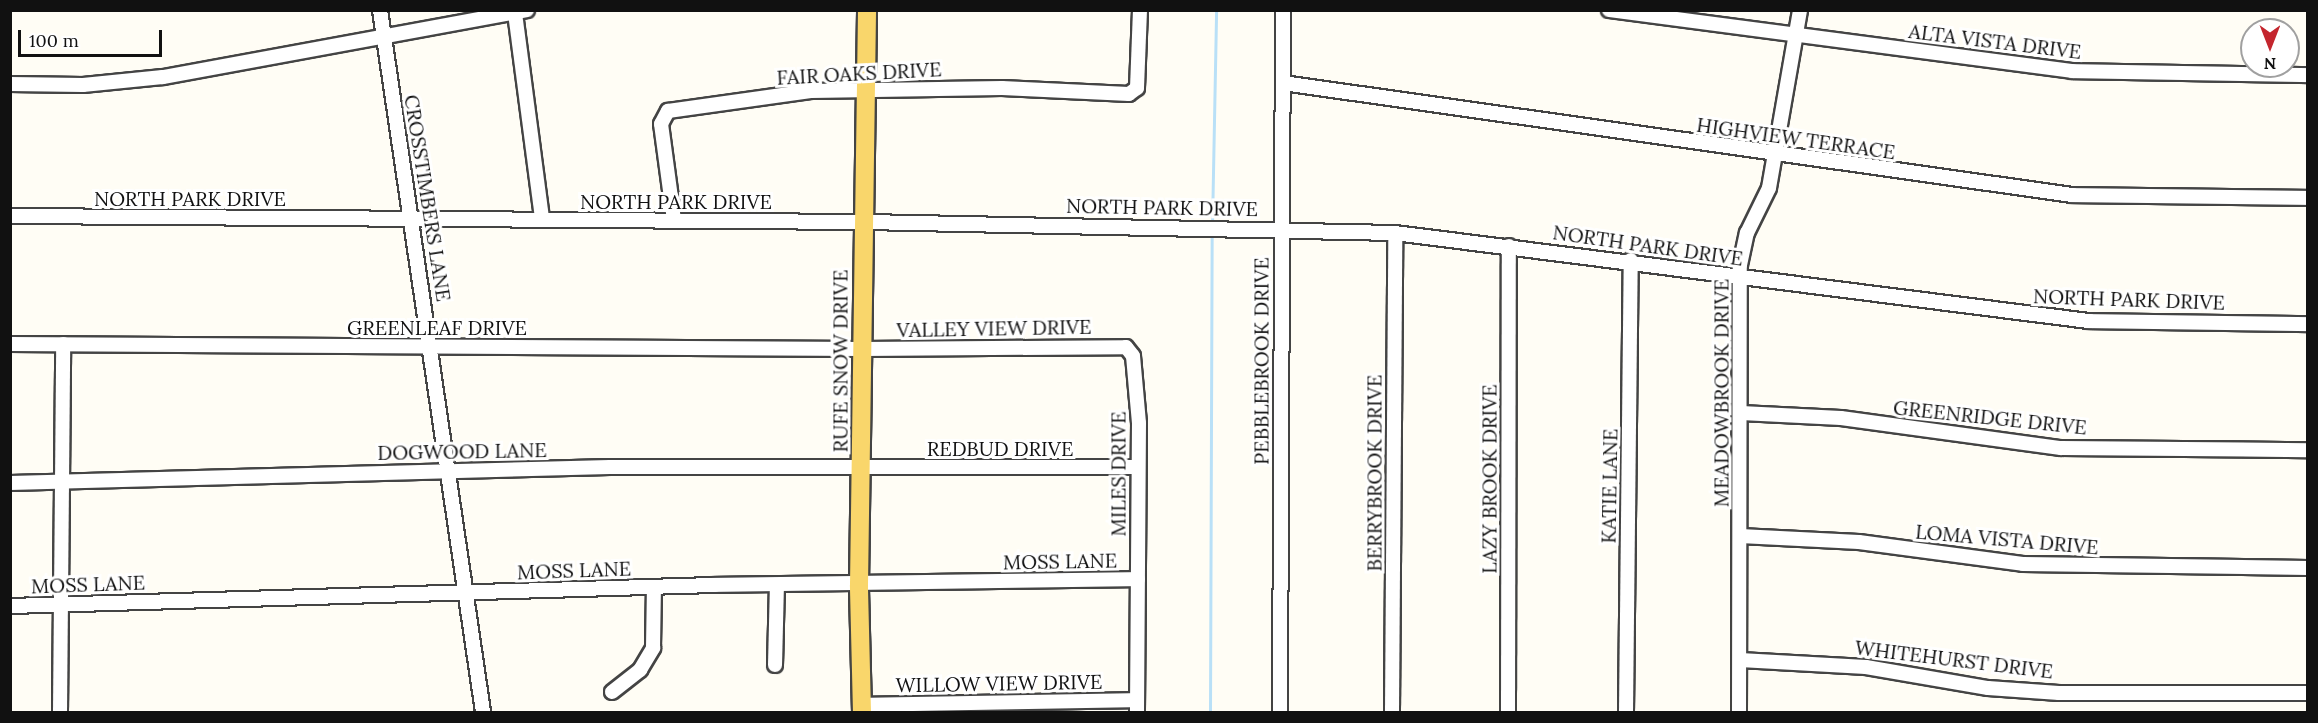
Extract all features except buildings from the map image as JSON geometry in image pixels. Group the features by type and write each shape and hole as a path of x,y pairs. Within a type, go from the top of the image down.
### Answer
{"main road":[{"name":"RUFE SNOW DRIVE","path":"862,709 859,585 867,10"}],"street":[{"name":"CROSSTIMBERS LANE","path":"380,10 413,219 483,712"},
{"name":"FAIR OAKS DRIVE","path":"675,220 661,124 668,111 811,91 1002,88 1129,94 1137,88 1140,10"},
{"name":"PEBBLEBROOK DRIVE","path":"1280,712 1283,10"},
{"name":"ALTA VISTA DRIVE","path":"1609,10 2072,71 2307,75"},
{"name":"MEADOWBROOK DRIVE","path":"1739,712 1740,277 1744,243 1769,188 1800,10"},
{"path":"10,84 83,85 163,77 521,12 542,219"},
{"name":"HIGHVIEW TERRACE","path":"1283,83 1775,156 2072,195 2307,198"},
{"name":"NORTH PARK DRIVE","path":"10,216 865,222 1395,233 1630,260 1740,277 2089,321 2307,324"},
{"name":"BERRYBROOK DRIVE","path":"1392,712 1395,233"},
{"name":"LAZY BROOK DRIVE","path":"1508,712 1509,246"},
{"name":"KATIE LANE","path":"1626,712 1630,260"},
{"name":"GREENLEAF DRIVE","path":"10,344 862,349"},
{"path":"60,712 63,344"},
{"name":"VALLEY VIEW DRIVE","path":"862,349 1126,347"},
{"name":"MILES DRIVE","path":"1126,347 1135,367 1138,468 1137,706"},
{"name":"GREENRIDGE DRIVE","path":"1741,413 1841,418 2061,448 2307,450"},
{"name":"DOGWOOD LANE","path":"10,483 449,471 862,468"},
{"name":"REDBUD DRIVE","path":"862,468 1138,468"},
{"name":"LOMA VISTA DRIVE","path":"1740,536 1847,540 2023,564 2307,568"},
{"name":"MOSS LANE","path":"10,606 654,587 1138,579"},
{"path":"775,665 777,585"},
{"path":"612,692 640,670 653,648 654,587"},
{"name":"WHITEHURST DRIVE","path":"1740,660 1866,667 1988,688 2059,693 2307,693"},
{"name":"WILLOW VIEW DRIVE","path":"862,709 1137,706"}],"waterway":[{"path":"1212,225 1216,10"},
{"path":"1210,712 1212,234"}]}
